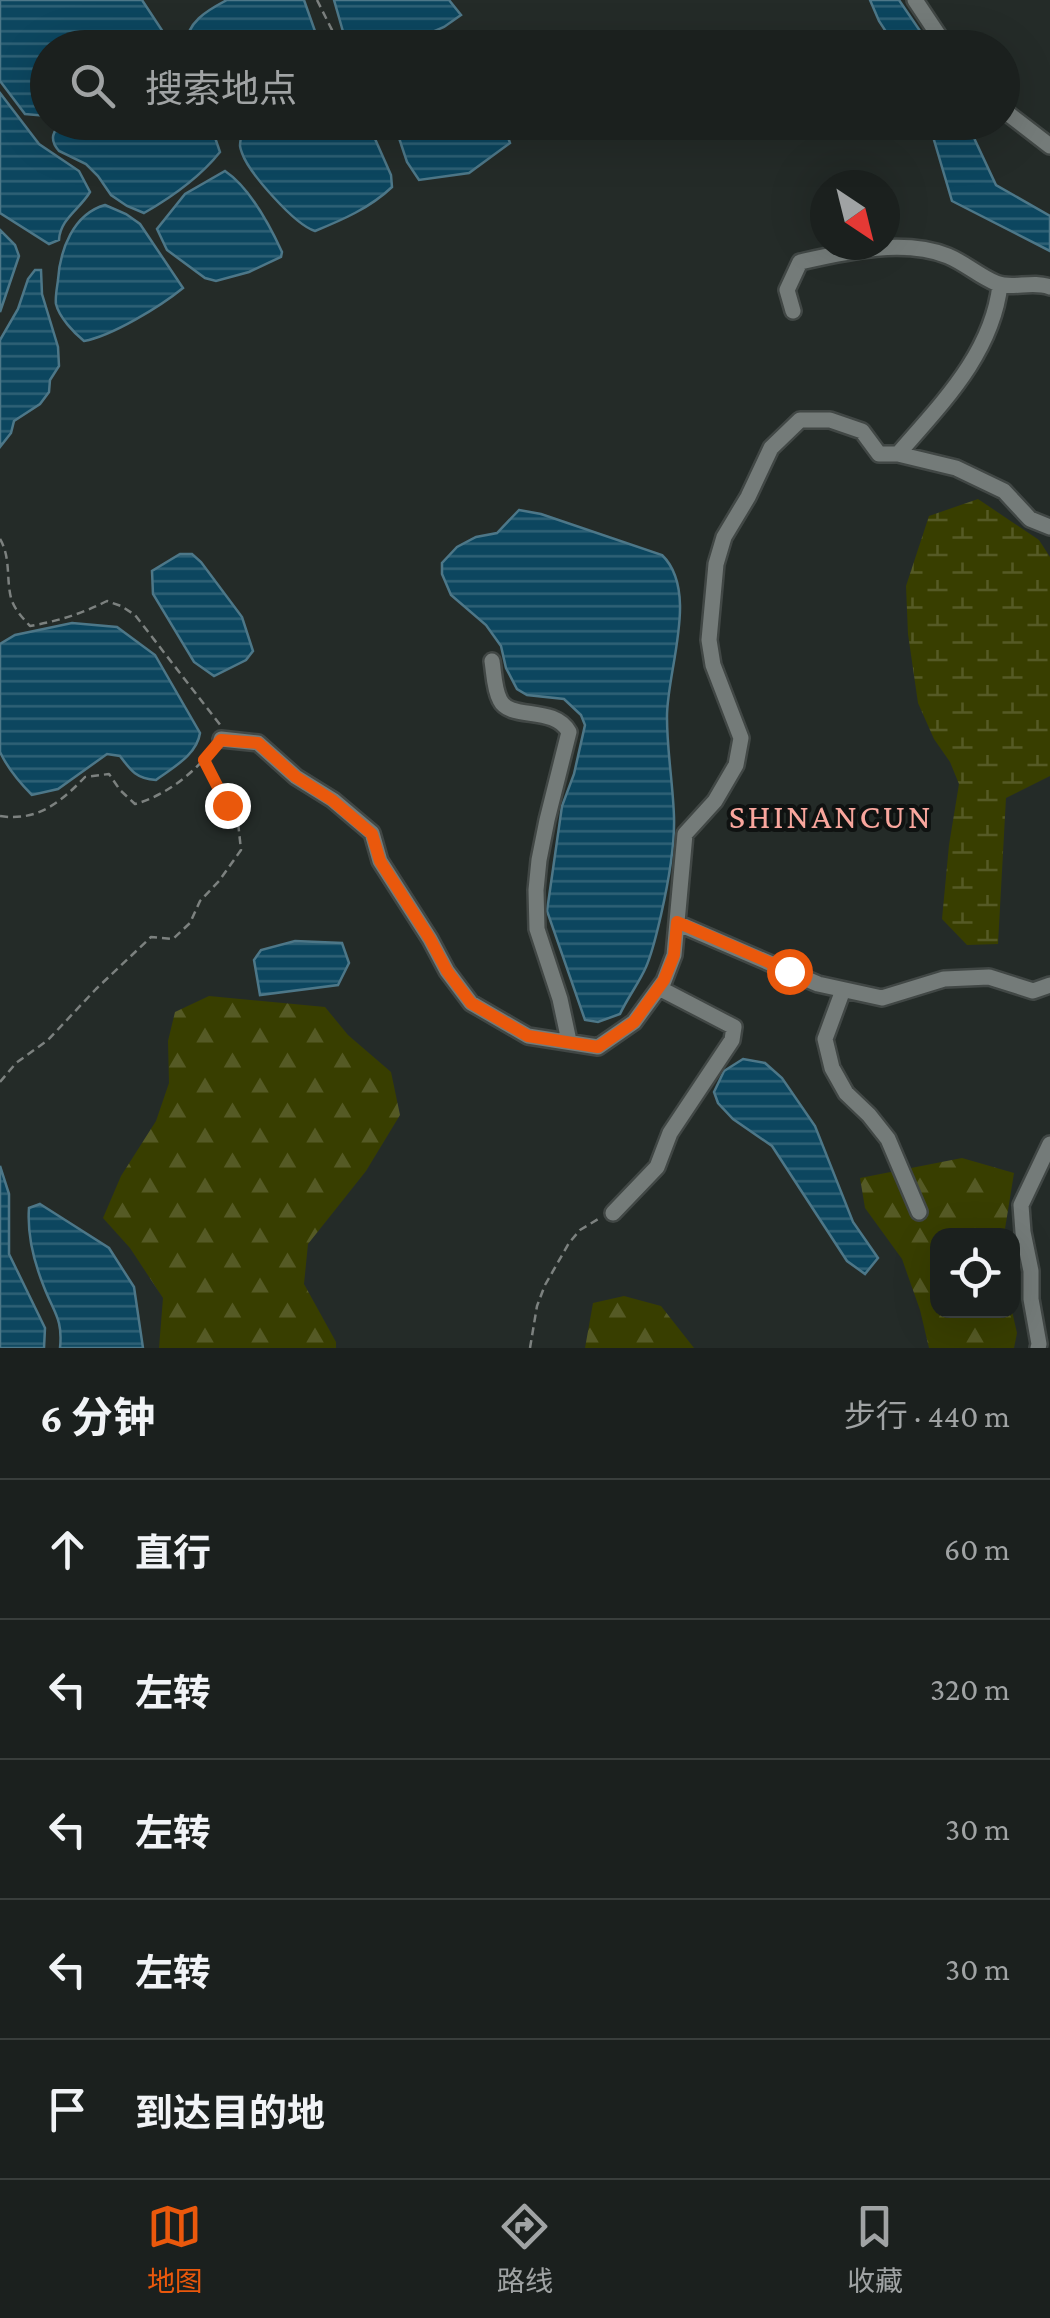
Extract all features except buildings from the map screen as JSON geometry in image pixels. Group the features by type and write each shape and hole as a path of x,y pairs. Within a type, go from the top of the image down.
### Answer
{"street":[{"path":"916,0 935,30"},
{"path":"1020,123 1050,146"},
{"path":"793,311 787,290 800,262 857,249 914,249 946,255 1000,286 1038,283 1050,287"},
{"path":"898,454 948,396 980,349 997,309 1000,286"},
{"path":"221,740 258,743 372,834 380,861 471,1003 528,1036 598,1047 634,1022 664,980 674,955 685,834 715,801 736,765 742,738 713,664 709,640 716,564 724,537 771,448 800,420 830,420 862,431 880,454 898,454 956,468 1004,491 1030,519 1050,527"},
{"path":"492,661 500,702 506,708 553,716 569,732 547,820 536,890 537,930 569,1041"},
{"path":"677,922 818,984 882,998 944,980 989,978 1033,991 1050,985"},
{"path":"613,1213 657,1168 670,1134 732,1040 734,1027 659,988"},
{"path":"843,990 825,1040 832,1068 846,1094 888,1139 918,1212"},
{"path":"1038,1348 1022,1205 1050,1144"}],"path":[{"path":"317,0 333,30"},
{"path":"0,540 6,550 11,599 30,626 57,622 107,601 121,606 135,615 221,724 221,740 204,760 156,798 135,804 109,774 85,777 44,812 13,818 0,816"},
{"path":"0,1082 151,937 173,939 190,923 200,901 241,850 238,822 204,760"},
{"path":"530,1348 545,1284 568,1244 580,1230 613,1213"}],"green space":[{"path":"978,499 1039,540 1050,557 1050,776 1006,798 998,944 967,945 942,919 959,784 918,703 906,586 929,516"},
{"path":"209,996 325,1007 348,1035 391,1072 400,1115 366,1171 308,1244 304,1284 336,1348 159,1348 163,1298 130,1248 103,1218 121,1176 156,1121 169,1083 168,1041 175,1012"},
{"path":"962,1158 1014,1173 1005,1228 930,1228 930,1318 1014,1318 1017,1333 1014,1348 929,1348 902,1259 865,1208 860,1178"},
{"path":"624,1296 661,1306 694,1348 585,1348 593,1303"}],"water":[{"path":"0,0 142,0 162,30 30,30 30,114 25,114 0,81"},
{"path":"227,0 304,0 315,30 190,30 205,13"},
{"path":"334,0 449,0 461,15 437,30 343,30"},
{"path":"870,0 899,0 919,30 885,30"},
{"path":"0,93 30,132 30,140 36,140 79,171 90,192 67,220 59,240 49,244 0,213"},
{"path":"54,140 216,140 220,152 185,186 144,213 111,195 86,164 59,151"},
{"path":"241,140 376,140 391,175 392,187 345,218 315,231 274,197 254,173"},
{"path":"400,140 510,143 469,173 419,180"},
{"path":"934,140 975,140 996,185 1050,216 1050,251 952,201"},
{"path":"225,171 250,197 282,252 281,257 249,272 216,281 205,278 167,250 157,229 185,194"},
{"path":"105,205 140,224 183,288 136,319 84,341 58,309 59,269 65,245 77,225 84,216"},
{"path":"0,230 15,245 19,256 0,312"},
{"path":"35,270 41,270 42,294 58,347 59,366 50,380 49,392 40,404 14,421 11,433 0,447 0,340"},
{"path":"519,510 662,555 679,590 678,633 667,718 674,817 668,879 655,941 643,973 620,1014 598,1022 585,1020 547,911 562,806 585,725 581,715 564,699 527,695 517,689 501,646 486,625 451,595 442,574 442,563 457,547 476,537 497,533"},
{"path":"180,554 192,554 201,562 242,617 253,651 246,660 214,676 194,662 153,594 152,571"},
{"path":"72,623 117,627 155,655 200,733 189,754 156,780 135,773 120,756 107,754 58,789 32,795 3,758 0,644 15,635"},
{"path":"295,941 342,943 349,963 338,985 260,995 254,960 261,950"},
{"path":"743,1059 765,1063 782,1078 815,1126 853,1222 878,1258 865,1274 847,1261 772,1146 733,1119 718,1103 714,1092 724,1071"},
{"path":"0,1166 9,1194 9,1254 45,1328 44,1348 0,1348"},
{"path":"40,1204 109,1248 134,1287 143,1348 60,1348 59,1323 40,1278 30,1238 29,1208"}],"district":[{"name":"SHINANCUN","path":"831,816"}],"route":[{"path":"227,805 204,760 221,740 258,743 372,834 380,861 471,1003 528,1036 598,1047 634,1022 664,980 674,955 677,922 789,971"}]}
